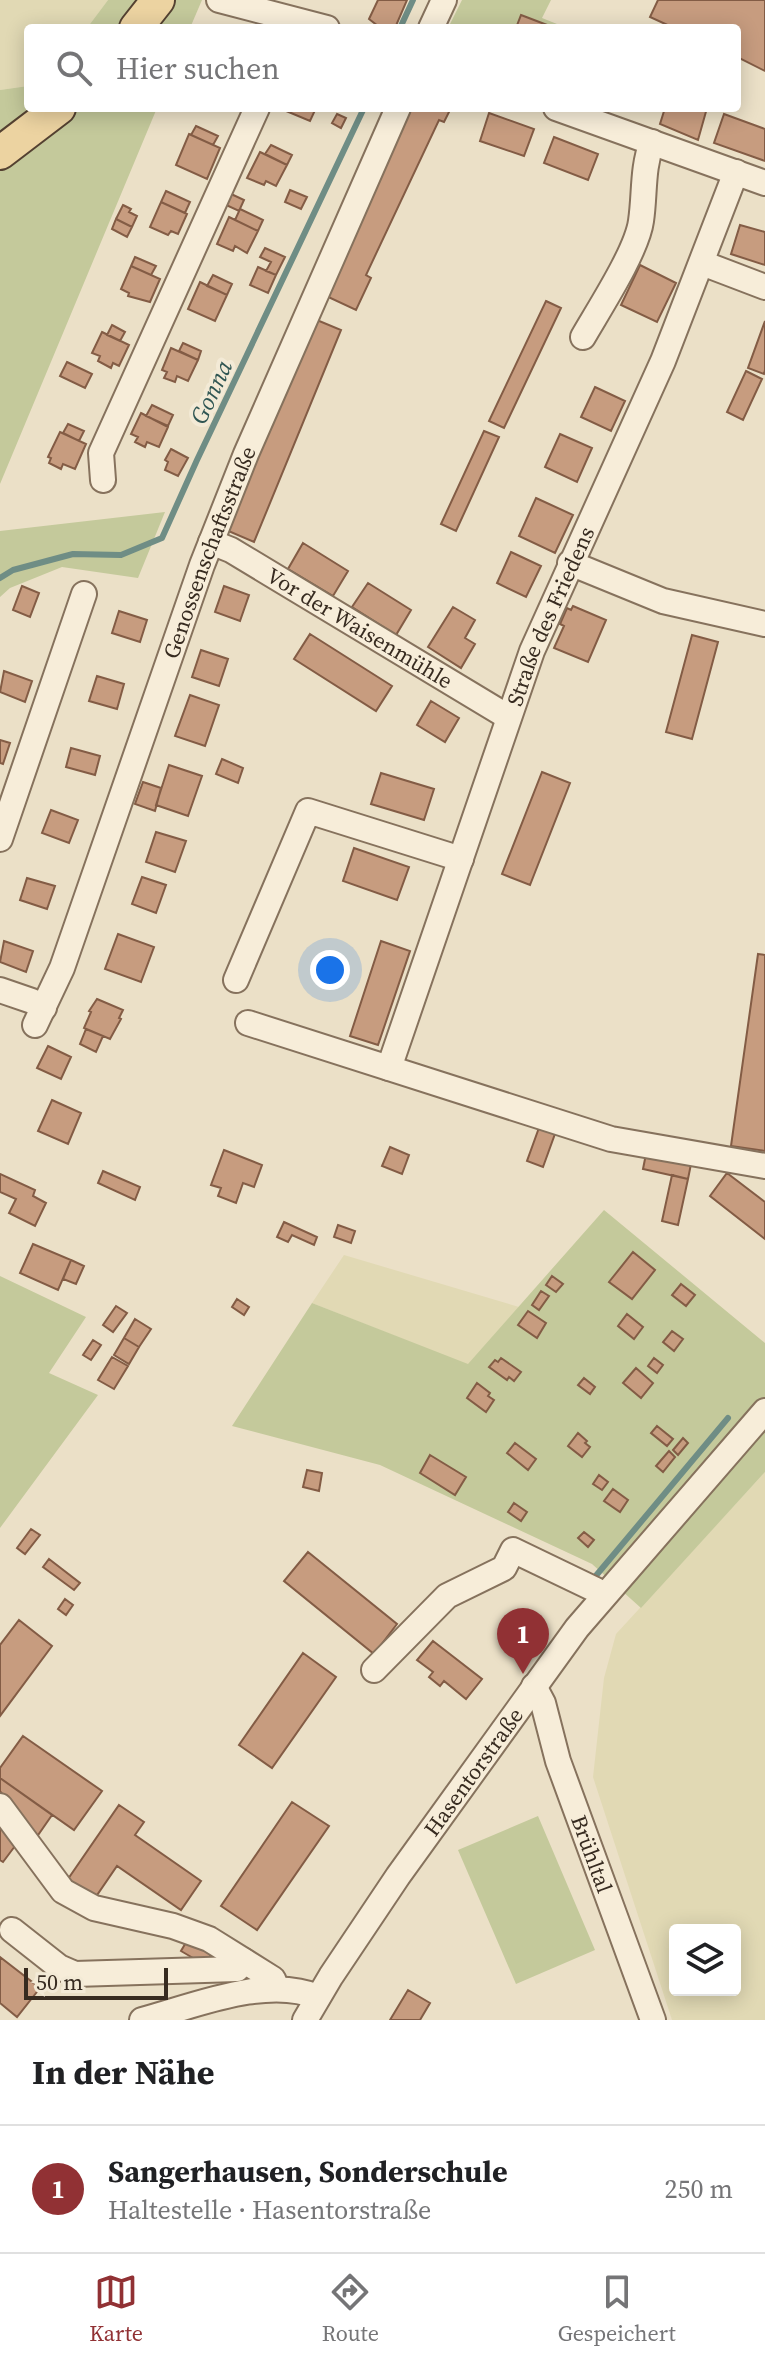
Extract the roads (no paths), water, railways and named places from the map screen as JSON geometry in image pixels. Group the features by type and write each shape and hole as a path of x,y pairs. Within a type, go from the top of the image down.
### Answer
{"main road":[{"path":"139,24 158,0"},
{"path":"0,153 54,112"}],"street":[{"path":"219,0 293,23"},
{"path":"433,24 444,0"},
{"path":"103,480 101,453 255,112"},
{"name":"Genossenschaftsstraße","path":"0,990 32,1001 39,1016 67,953 211,542 396,112"},
{"path":"567,112 765,183"},
{"path":"583,337 623,268 641,224 642,180 652,142"},
{"name":"Straße des Friedens","path":"389,1068 508,717 544,623 663,361 736,172"},
{"path":"702,263 765,287"},
{"name":"Vor der Waisenmühle","path":"211,542 231,550 508,717"},
{"path":"570,563 663,601 765,624"},
{"path":"0,839 84,594"},
{"path":"236,980 308,811 461,859"},
{"path":"248,1023 611,1139 765,1166"},
{"name":"Hasentorstraße","path":"305,2020 398,1876 534,1686 603,1597 765,1411"},
{"path":"374,1670 447,1596 504,1568 513,1550 596,1590 603,1597"},
{"name":"Brühltal","path":"534,1686 543,1703 558,1761 653,2020"},
{"path":"0,1806 63,1891 94,1908 173,1926 209,1939 274,1980 277,1989"},
{"path":"12,1930 59,1967 75,1974 237,1969 244,1961"},
{"path":"142,2020 246,1993 277,1989 302,1991 318,1997"}],"waterway":[{"name":"Gonna","path":"402,24 413,0"},
{"name":"Gonna","path":"0,578 13,570 73,554 121,555 162,538 362,112"},
{"path":"594,1578 728,1418"}],"place":[{"name":"Sangerhausen, Sonderschule","path":"523,1674"}]}
